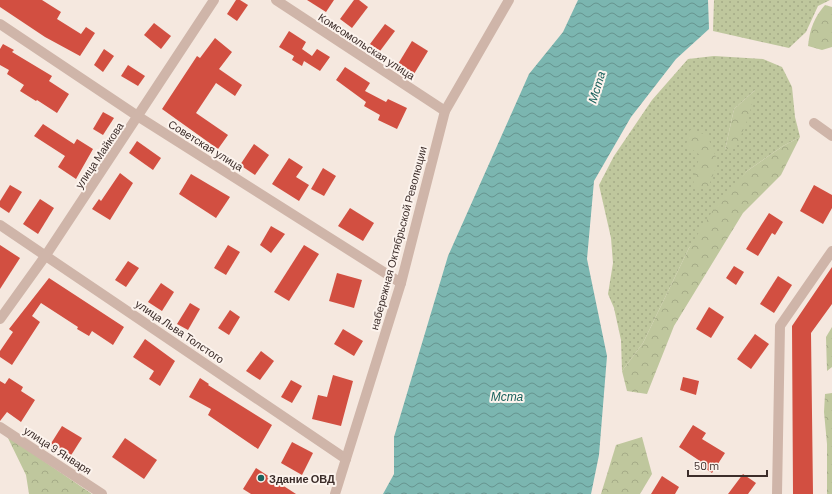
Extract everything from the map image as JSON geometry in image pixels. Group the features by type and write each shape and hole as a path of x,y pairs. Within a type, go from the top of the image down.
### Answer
{"street":[{"name":"улица Майкова","path":"0,319 46,255 139,117 214,0"},
{"name":"Комсомольская улица","path":"276,0 445,111"},
{"name":"набережная Октябрьской Революции","path":"335,494 400,283 445,111 509,0"},
{"name":"Советская улица","path":"0,24 139,117 400,283"},
{"path":"814,123 832,136"},
{"name":"улица Льва Толстого","path":"0,225 346,459"},
{"path":"777,494 780,326 832,251"},
{"name":"улица 9 Января","path":"0,427 102,494"}],"green space":[{"path":"714,0 830,0 818,6 806,32 789,48 713,31"},
{"path":"825,5 832,7 832,47 822,50 808,46 813,24"},
{"path":"714,56 763,59 782,67 792,87 795,117 800,137 783,146 747,171 689,248 643,343 622,371 621,340 614,308 608,294 613,263 611,238 599,185 614,156 652,100 688,59","holes":["755,90 725,150 734,109"]},
{"path":"755,90 749,116 737,145 725,150 734,109"},
{"path":"690,130 707,135 718,162 708,188 695,190 693,179 700,155 686,145"},
{"path":"800,137 781,175 743,213 674,326 647,394 627,391 622,371 643,343 689,248 713,210 747,171 783,146"},
{"path":"832,327 832,367 827,371 826,337"},
{"path":"832,393 832,494 827,494 827,444 824,412 825,394"},
{"path":"7,436 92,494 29,494 26,475"},
{"path":"642,437 652,474 640,494 601,494 616,445"}],"water":[{"name":"Мста","path":"578,0 708,0 709,29 676,59 631,117 594,181 587,259 607,356 599,455 591,494 383,494 394,474 394,437 448,256 529,74 563,32"}],"building":[{"path":"0,0 42,0 61,12 57,19 81,34 86,27 95,33 80,56 45,37 0,7"},
{"path":"236,0 240,0 248,5 237,21 227,14"},
{"path":"307,0 334,0 326,12"},
{"path":"354,0 359,0 368,7 352,28 340,19"},
{"path":"154,23 171,36 161,49 144,35"},
{"path":"385,24 395,31 380,51 370,44"},
{"path":"289,31 306,42 302,49 312,56 317,49 330,57 320,71 304,61 302,66 292,60 294,56 279,47"},
{"path":"215,38 232,52 219,69 242,85 235,96 216,83 196,113 228,135 218,149 162,109 197,56 200,58"},
{"path":"412,41 428,51 414,74 398,64"},
{"path":"3,44 14,50 12,52 52,76 49,81 69,94 57,113 20,91 24,85 7,74 9,70 0,65 0,49"},
{"path":"104,49 114,56 103,72 94,65"},
{"path":"128,65 145,76 138,86 121,76"},
{"path":"345,67 370,83 365,91 386,102 388,99 407,108 397,129 378,120 380,115 364,106 366,102 336,80"},
{"path":"103,112 114,118 103,135 93,129"},
{"path":"43,124 74,144 77,139 93,149 76,179 58,167 65,156 34,136"},
{"path":"137,141 161,158 153,170 129,153"},
{"path":"254,144 269,155 255,175 240,165"},
{"path":"289,158 303,167 296,177 309,185 299,201 272,184"},
{"path":"323,168 336,176 324,196 311,189"},
{"path":"120,173 133,183 110,220 92,209 99,199 101,201"},
{"path":"191,174 230,197 216,218 179,194"},
{"path":"10,185 22,192 9,213 0,207 0,201"},
{"path":"814,185 832,195 832,208 823,224 800,211"},
{"path":"40,199 54,208 38,234 23,224"},
{"path":"350,208 374,223 363,241 338,226"},
{"path":"769,213 783,222 775,235 772,233 758,256 746,249"},
{"path":"271,226 285,234 271,253 260,245"},
{"path":"0,245 20,258 0,289"},
{"path":"228,245 240,252 226,275 214,268"},
{"path":"304,245 319,254 289,301 274,292"},
{"path":"128,261 139,268 126,287 115,280"},
{"path":"734,266 744,272 736,285 726,278"},
{"path":"832,267 832,304 811,333 813,494 793,494 792,326"},
{"path":"337,273 362,280 354,308 329,301"},
{"path":"778,276 792,285 774,313 760,304"},
{"path":"49,278 124,327 113,345 92,331 89,336 77,329 78,327 41,303 32,316 40,322 12,365 0,357 0,351 13,332 9,329"},
{"path":"161,283 174,292 162,311 148,302"},
{"path":"190,303 200,309 188,330 177,324"},
{"path":"709,307 724,317 711,338 696,329"},
{"path":"230,310 240,317 229,335 218,328"},
{"path":"343,329 363,341 354,356 334,344"},
{"path":"755,334 769,344 751,369 737,359"},
{"path":"145,339 175,361 160,386 149,379 154,371 133,357"},
{"path":"261,351 274,361 260,380 246,371"},
{"path":"333,375 353,381 341,426 312,419 318,395 327,397"},
{"path":"683,377 699,381 696,395 680,390"},
{"path":"9,378 23,387 21,391 35,400 21,422 7,412 0,421 0,381 5,384"},
{"path":"200,378 209,384 208,385 272,425 258,449 208,415 211,409 189,397"},
{"path":"291,380 302,386 292,403 281,397"},
{"path":"693,425 706,433 702,439 725,453 712,473 699,464 700,461 679,447"},
{"path":"62,426 82,438 70,457 50,445"},
{"path":"125,438 157,460 144,479 112,457"},
{"path":"292,442 313,453 302,475 281,463"},
{"name":"Здание ОВД","path":"256,468 296,494 251,494 243,489"},
{"path":"743,474 756,483 748,494 728,494"},
{"path":"662,476 679,487 675,494 651,494"}],"place":[{"name":"Здание ОВД","path":"261,478"}]}
